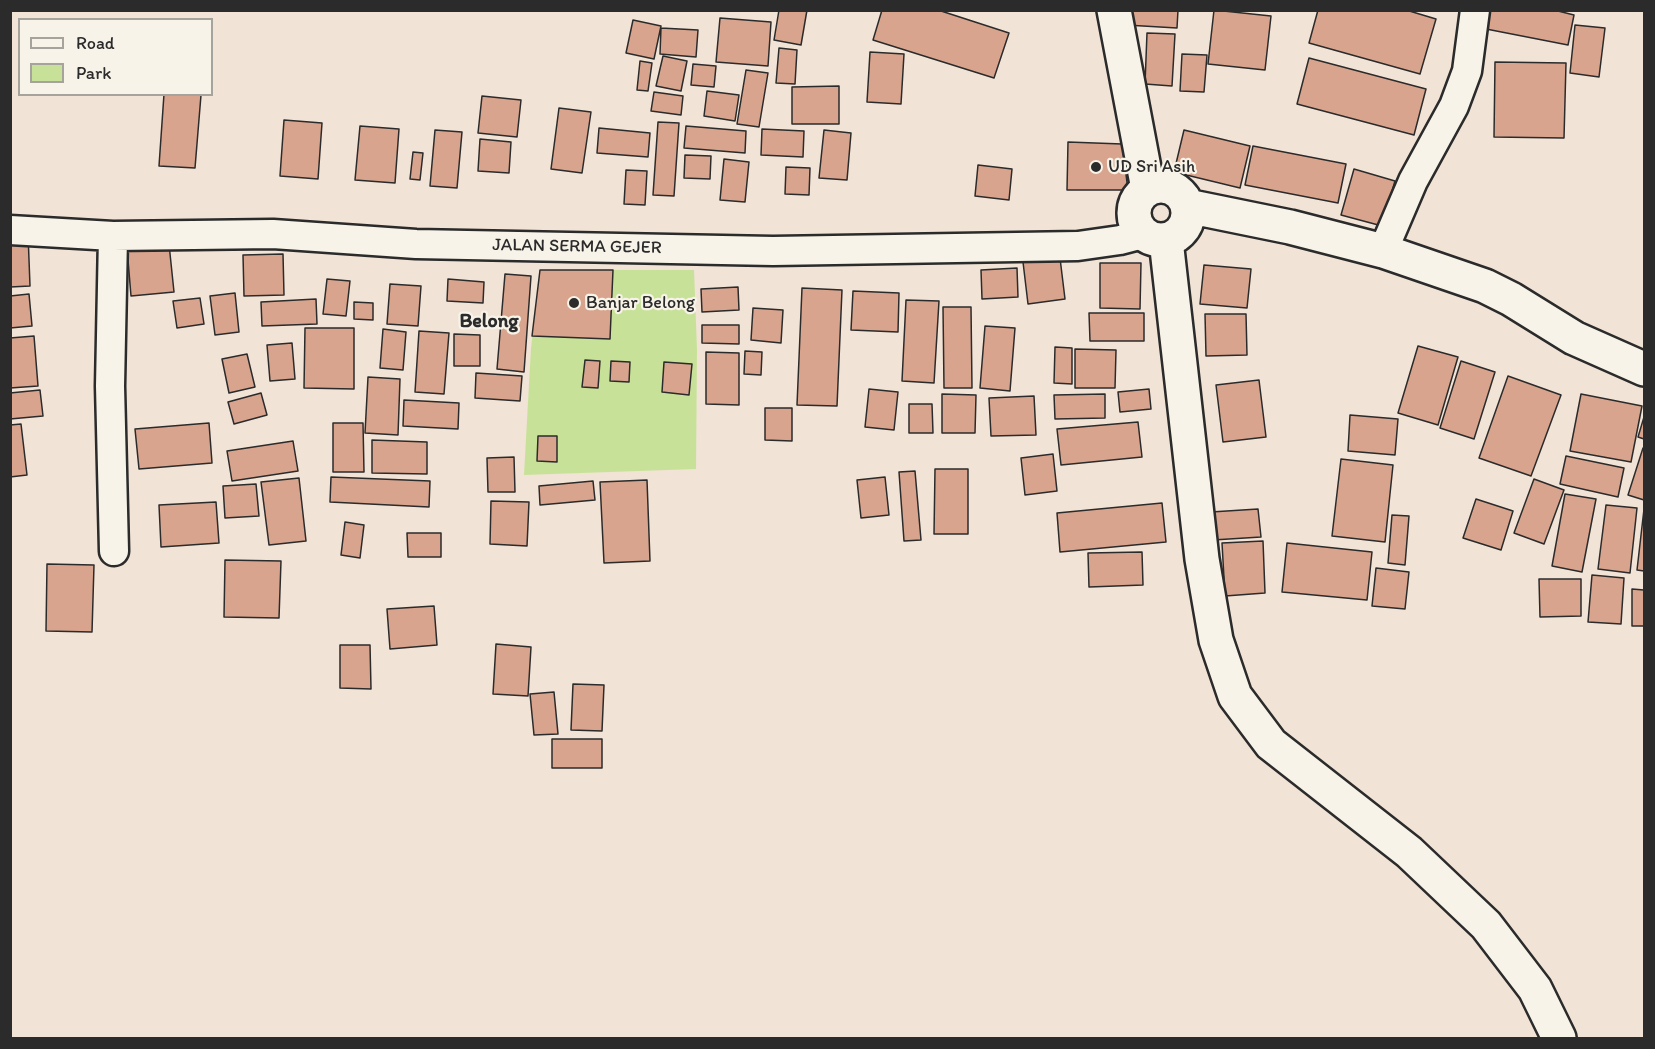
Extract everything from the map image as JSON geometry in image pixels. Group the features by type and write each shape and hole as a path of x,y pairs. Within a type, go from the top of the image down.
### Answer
{"street":[{"path":"1114,10 1216,640 1235,696 1271,744 1409,852 1486,925 1535,989 1559,1038"},
{"path":"1383,251 1413,181 1454,106 1467,71 1475,10"},
{"path":"1148,219 1177,235 1184,227 1188,217 1187,206 1290,227 1383,251 1485,286 1511,299 1574,338 1644,369"},
{"name":"JALAN SERMA GEJER","path":"10,230 112,236 273,234 416,244 773,251 1078,246 1120,240 1148,219"},
{"path":"112,236 110,386 114,551"}],"green space":[{"path":"540,270 694,270 697,350 696,469 524,475 531,348"}],"building":[{"path":"779,10 807,10 801,45 774,40"},
{"path":"882,10 938,10 1009,33 994,78 873,40"},
{"path":"1127,10 1178,10 1177,28 1126,25"},
{"path":"1214,10 1271,16 1265,70 1208,64"},
{"path":"1318,10 1406,10 1436,19 1420,74 1309,43"},
{"path":"1484,10 1554,10 1574,15 1568,45 1481,28"},
{"path":"720,18 771,22 768,66 716,62"},
{"path":"633,20 661,26 654,59 626,53"},
{"path":"1575,25 1605,28 1599,77 1570,73"},
{"path":"661,28 698,30 696,57 660,54"},
{"path":"1147,33 1175,34 1172,86 1145,84"},
{"path":"779,48 797,50 795,84 776,83"},
{"path":"870,52 904,54 901,104 867,102"},
{"path":"1182,54 1207,55 1204,92 1180,91"},
{"path":"663,56 687,61 681,91 656,86"},
{"path":"1309,58 1426,89 1414,135 1297,104"},
{"path":"640,61 652,63 648,91 637,90"},
{"path":"1495,62 1566,63 1564,138 1494,137"},
{"path":"693,64 716,66 714,87 691,85"},
{"path":"746,70 768,73 759,127 737,124"},
{"path":"839,86 839,124 792,124 792,87"},
{"path":"707,91 739,95 735,121 704,116"},
{"path":"654,92 683,96 681,115 651,111"},
{"path":"164,96 201,96 195,168 159,166"},
{"path":"482,96 521,100 517,137 478,133"},
{"path":"559,108 591,112 582,173 551,169"},
{"path":"284,120 322,123 318,179 280,176"},
{"path":"658,122 679,123 674,196 653,195"},
{"path":"360,126 399,129 395,183 355,180"},
{"path":"686,126 746,131 745,153 684,148"},
{"path":"599,128 650,133 648,157 597,153"},
{"path":"762,129 804,131 803,157 761,155"},
{"path":"435,130 462,132 457,188 430,186"},
{"path":"824,130 851,133 847,180 819,178"},
{"path":"1184,130 1250,146 1240,188 1174,172"},
{"path":"480,139 511,142 509,173 478,171"},
{"name":"UD Sri Asih","path":"1068,142 1122,144 1128,190 1067,190"},
{"path":"1253,146 1346,164 1338,203 1245,185"},
{"path":"413,152 423,153 420,180 410,179"},
{"path":"685,155 711,156 710,179 684,178"},
{"path":"724,159 749,162 745,202 720,200"},
{"path":"978,165 1012,169 1009,200 975,196"},
{"path":"786,167 810,168 809,195 785,194"},
{"path":"1354,169 1395,181 1382,226 1341,215"},
{"path":"626,170 647,171 645,205 624,204"},
{"path":"28,233 30,286 10,287 10,234"},
{"path":"169,244 174,292 131,296 127,248"},
{"path":"283,254 284,295 244,296 243,255"},
{"path":"1060,258 1065,299 1028,304 1023,262"},
{"path":"1100,263 1141,263 1140,309 1100,308"},
{"path":"1204,265 1251,269 1247,308 1200,304"},
{"path":"1017,268 1018,297 982,299 981,270"},
{"name":"Banjar Belong","path":"540,270 613,270 610,339 532,336"},
{"path":"505,274 531,276 524,372 497,369"},
{"path":"327,279 350,281 346,316 323,314"},
{"path":"448,279 484,282 483,303 447,301"},
{"path":"390,284 421,286 418,326 387,324"},
{"path":"738,287 739,310 702,312 701,289"},
{"path":"802,288 842,290 837,406 797,405"},
{"path":"853,291 899,293 898,332 851,330"},
{"path":"235,293 239,332 215,335 210,296"},
{"path":"29,294 32,326 10,328 10,296"},
{"path":"200,298 204,324 177,328 173,301"},
{"path":"316,299 317,324 262,326 261,302"},
{"path":"906,300 939,301 934,383 902,381"},
{"path":"354,302 373,303 373,320 354,319"},
{"path":"943,307 971,307 972,388 944,388"},
{"path":"753,308 783,310 781,343 751,340"},
{"path":"1089,313 1144,313 1144,341 1090,341"},
{"path":"1205,314 1246,314 1247,355 1206,356"},
{"path":"702,325 739,325 739,344 702,343"},
{"path":"985,326 1015,328 1010,391 980,388"},
{"path":"305,328 354,328 354,389 304,388"},
{"path":"383,329 406,332 403,370 380,368"},
{"path":"419,331 449,333 444,394 415,392"},
{"path":"454,334 480,335 480,366 454,366"},
{"path":"34,336 38,386 10,388 10,338"},
{"path":"292,343 295,379 270,381 267,345"},
{"path":"1418,346 1458,357 1438,425 1398,413"},
{"path":"1055,347 1072,348 1072,384 1054,383"},
{"path":"1075,349 1116,350 1115,388 1075,388"},
{"path":"745,351 762,352 761,375 744,374"},
{"path":"706,352 739,353 739,405 706,404"},
{"path":"247,354 255,387 229,393 222,359"},
{"path":"585,360 600,361 598,388 582,387"},
{"path":"611,361 630,362 629,382 610,381"},
{"path":"1461,361 1495,372 1474,439 1440,428"},
{"path":"664,362 692,364 689,395 662,392"},
{"path":"476,373 522,376 520,401 475,398"},
{"path":"1508,376 1561,395 1531,476 1479,458"},
{"path":"368,377 400,379 398,435 365,433"},
{"path":"1259,380 1266,437 1223,442 1216,385"},
{"path":"869,389 898,392 894,430 865,427"},
{"path":"1149,389 1151,409 1120,412 1118,392"},
{"path":"40,390 43,416 10,419 10,393"},
{"path":"261,393 267,415 234,424 228,402"},
{"path":"942,394 976,395 975,433 942,433"},
{"path":"1105,394 1105,418 1055,419 1054,395"},
{"path":"1581,394 1642,406 1631,462 1570,451"},
{"path":"1034,396 1036,435 991,436 989,398"},
{"path":"404,400 459,403 458,429 403,426"},
{"path":"909,404 932,404 933,433 909,433"},
{"path":"765,408 792,408 792,441 765,440"},
{"path":"1350,415 1398,419 1395,455 1348,451"},
{"path":"1644,417 1644,439 1638,437"},
{"path":"1138,422 1142,457 1061,465 1057,429"},
{"path":"209,423 212,463 139,469 135,429"},
{"path":"333,423 363,423 364,472 333,472"},
{"path":"21,424 27,475 10,477 10,425"},
{"path":"538,436 557,436 557,462 537,461"},
{"path":"372,440 427,442 427,474 372,473"},
{"path":"293,441 298,471 232,481 227,451"},
{"path":"1644,448 1644,500 1628,495"},
{"path":"1053,454 1057,491 1025,495 1021,458"},
{"path":"1566,456 1624,468 1618,497 1560,484"},
{"path":"514,457 515,492 488,492 487,458"},
{"path":"1341,459 1393,465 1385,542 1332,536"},
{"path":"935,469 968,469 968,534 934,534"},
{"path":"915,471 921,540 904,541 899,472"},
{"path":"331,477 430,481 429,507 330,502"},
{"path":"885,477 889,515 861,518 857,480"},
{"path":"299,478 306,541 269,545 261,482"},
{"path":"1534,479 1564,490 1544,544 1514,533"},
{"path":"647,480 650,561 604,563 600,482"},
{"path":"593,481 595,500 540,505 539,486"},
{"path":"256,484 259,516 225,518 223,486"},
{"path":"1565,494 1596,499 1582,572 1552,566"},
{"path":"1476,499 1513,511 1501,550 1463,538"},
{"path":"491,501 529,502 527,546 490,544"},
{"path":"216,502 219,543 161,547 159,505"},
{"path":"1162,503 1166,542 1060,552 1057,513"},
{"path":"1606,505 1637,508 1630,573 1598,569"},
{"path":"1258,509 1261,537 1213,540 1211,512"},
{"path":"1644,509 1644,571 1637,570"},
{"path":"1392,515 1409,516 1405,565 1388,563"},
{"path":"345,522 364,525 360,558 341,555"},
{"path":"407,533 441,533 441,557 408,557"},
{"path":"1263,541 1265,593 1225,596 1222,543"},
{"path":"1287,543 1372,552 1367,600 1282,592"},
{"path":"1142,552 1143,585 1089,587 1088,553"},
{"path":"225,560 281,561 279,618 224,617"},
{"path":"47,564 94,565 92,632 46,631"},
{"path":"1376,568 1409,572 1405,609 1372,606"},
{"path":"1592,575 1624,578 1621,624 1588,622"},
{"path":"1539,579 1581,579 1581,616 1540,617"},
{"path":"1632,589 1644,590 1644,626 1632,626"},
{"path":"434,606 437,645 390,649 387,609"},
{"path":"496,644 531,647 528,696 493,694"},
{"path":"340,645 370,645 371,689 340,688"},
{"path":"573,684 604,685 602,731 571,730"},
{"path":"554,692 558,734 534,735 530,694"},
{"path":"552,739 602,739 602,768 552,768"}],"place":[{"name":"UD Sri Asih","path":"1096,167"},
{"name":"Banjar Belong","path":"574,303"}],"district":[{"name":"Belong","path":"489,322"}]}
